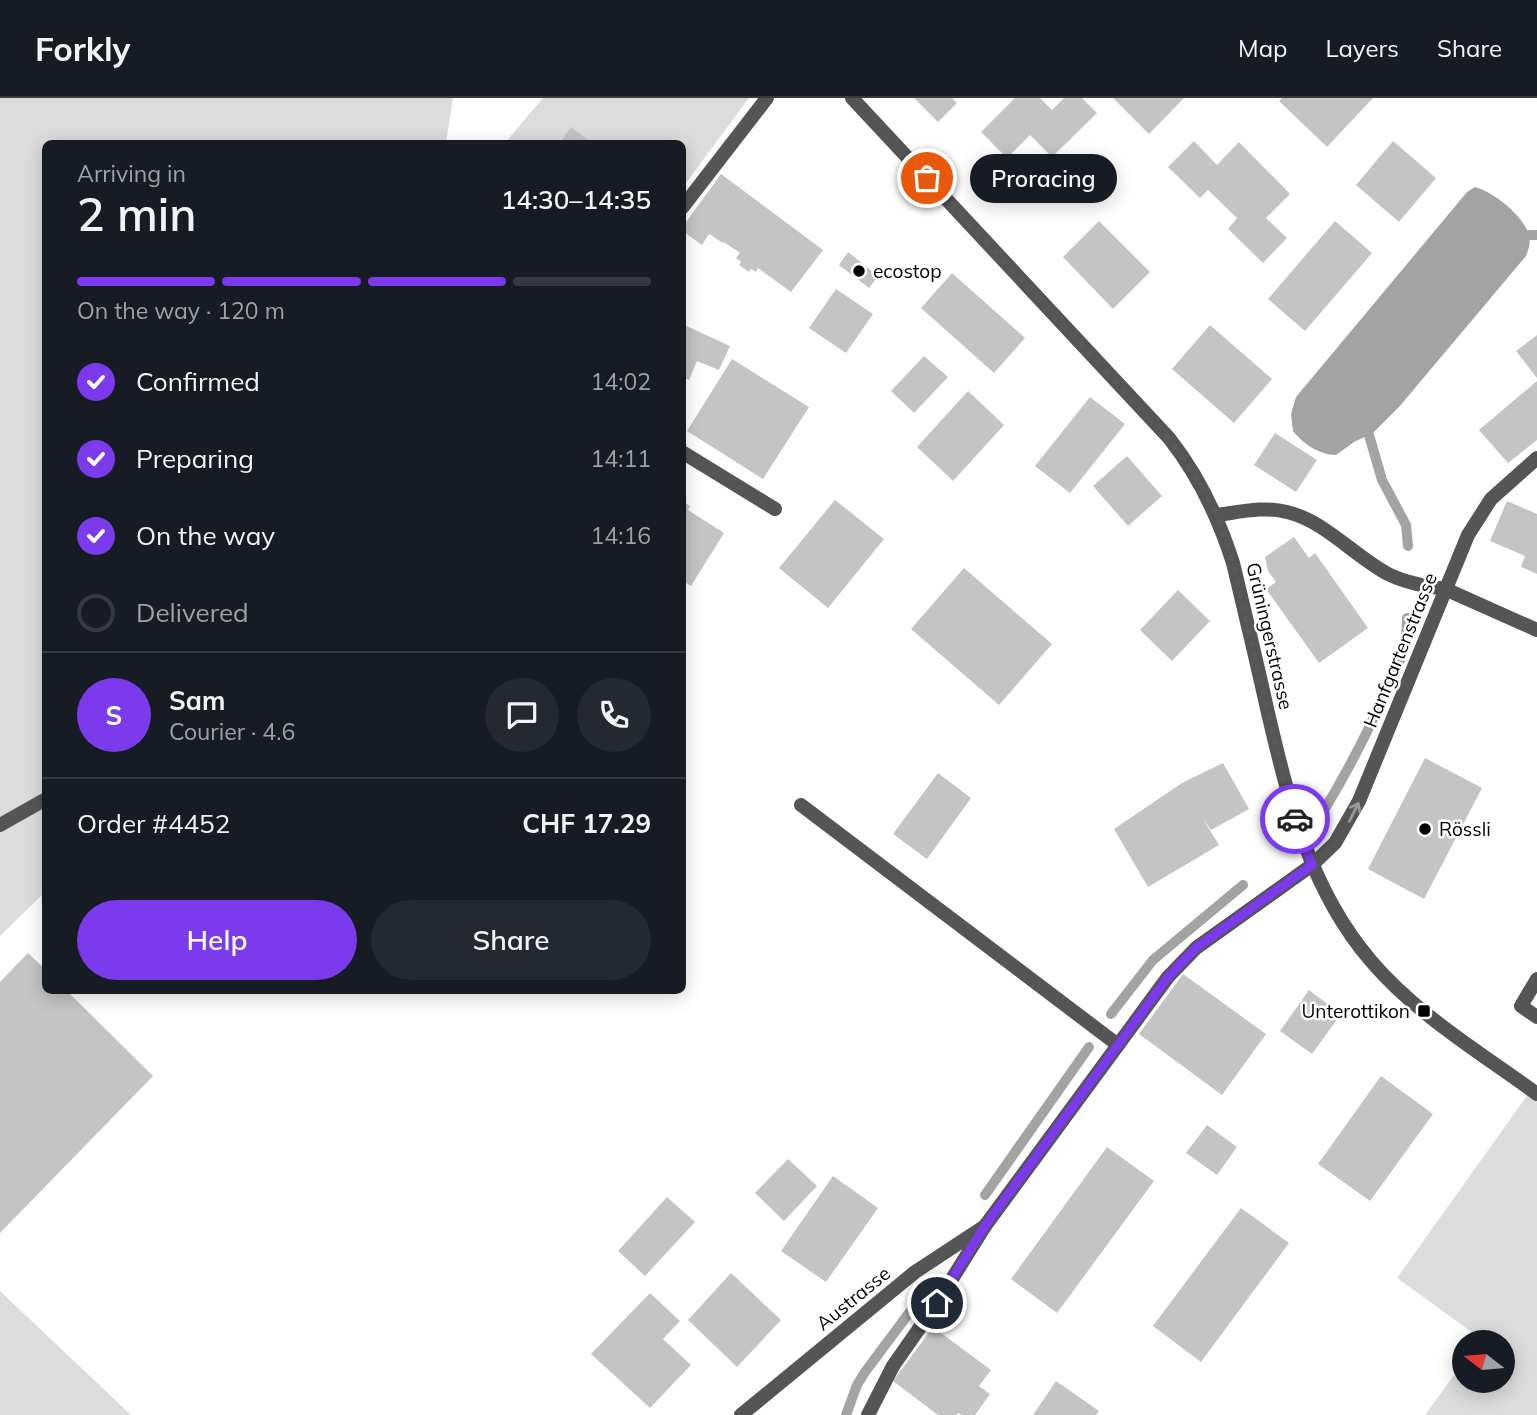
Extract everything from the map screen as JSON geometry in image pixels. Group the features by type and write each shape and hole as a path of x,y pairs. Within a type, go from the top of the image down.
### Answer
{"street":[{"path":"686,203 767,98"},
{"name":"Grüningerstrasse","path":"852,98 1168,438 1192,469 1217,515 1233,563 1290,805 1312,865 1336,913 1372,963 1424,1011 1537,1094"},
{"path":"686,454 775,509"},
{"name":"Hanfgartenstrasse","path":"1312,865 1335,843 1359,801 1468,535 1478,517 1504,485 1537,458"},
{"path":"1217,515 1263,510 1289,512 1314,523 1390,575 1445,589 1537,630"},
{"path":"0,825 42,801"},
{"path":"801,805 1118,1045"},
{"name":"Austrasse","path":"741,1415 915,1272 985,1226 1168,977 1196,948 1312,865"},
{"path":"1537,979 1521,1006 1537,1017"},
{"path":"868,1415 893,1366 937,1303 985,1226"}],"shaded area":[{"path":"0,98 453,98 446,140 42,140 42,895 0,936"},
{"path":"543,98 749,98 686,183 686,140 507,140"},
{"path":"1475,187 1499,199 1520,219 1530,237 1526,256 1399,407 1373,433 1336,455 1312,448 1293,431 1291,414 1296,397 1467,192"},
{"path":"1531,1090 1537,1094 1537,1415 1425,1415 1452,1378 1452,1393 1516,1393 1516,1330 1469,1330 1397,1278"},
{"path":"0,1291 131,1415 0,1415"}],"building":[{"path":"914,98 952,98 957,103 938,122"},
{"path":"1015,98 1040,98 1052,110 1064,98 1082,98 1097,113 1052,157 1030,135 1007,158 981,132"},
{"path":"1113,98 1184,98 1149,134"},
{"path":"1282,98 1373,98 1327,147 1279,101"},
{"path":"571,127 588,140 562,140"},
{"path":"1194,141 1217,165 1239,142 1290,194 1266,218 1287,238 1263,263 1228,229 1237,218 1208,190 1200,198 1168,167"},
{"path":"1393,141 1436,178 1399,222 1356,185"},
{"path":"721,174 823,250 791,292 758,268 756,272 751,269 749,272 739,265 741,262 736,258 740,253 709,234 702,245 686,233 686,222"},
{"path":"1099,221 1150,272 1113,309 1063,257"},
{"path":"1335,221 1372,253 1305,331 1268,299"},
{"name":"ecostop","path":"848,252 878,276 869,288 839,265"},
{"path":"952,273 1025,338 994,373 921,308"},
{"path":"836,289 873,314 846,353 809,328"},
{"path":"1210,325 1272,379 1234,423 1172,369"},
{"path":"686,326 730,346 719,370 697,361 689,380 686,379"},
{"path":"1537,335 1537,378 1516,351"},
{"path":"924,356 948,377 914,413 891,391"},
{"path":"732,359 809,407 763,479 687,431"},
{"path":"1537,381 1537,440 1508,463 1479,430"},
{"path":"968,391 1004,425 953,481 917,447"},
{"path":"1090,397 1125,424 1070,493 1035,466"},
{"path":"1275,433 1317,460 1296,492 1254,465"},
{"path":"1127,456 1162,496 1128,526 1093,486"},
{"path":"835,500 884,539 828,608 779,568"},
{"path":"1507,501 1537,514 1537,574 1521,567 1525,556 1490,541"},
{"path":"686,504 690,506 688,510 724,533 691,586 686,583"},
{"path":"1294,537 1309,558 1315,553 1368,628 1319,663 1266,589 1276,582 1268,571 1265,557"},
{"path":"964,568 1052,644 999,705 911,629"},
{"path":"1178,590 1210,621 1172,661 1140,630"},
{"name":"Rössli","path":"1425,758 1482,788 1424,899 1368,869"},
{"path":"1223,763 1249,809 1211,830 1203,819 1219,845 1148,887 1114,829 1182,783"},
{"path":"938,773 971,798 927,859 893,834"},
{"path":"28,953 42,966 42,994 70,994 153,1076 0,1233 0,982"},
{"path":"1183,974 1266,1034 1222,1095 1139,1034"},
{"path":"1309,990 1341,1014 1312,1054 1280,1031"},
{"path":"1381,1076 1433,1114 1370,1201 1318,1164"},
{"path":"1207,1125 1237,1147 1217,1175 1186,1153"},
{"path":"1107,1147 1154,1181 1057,1313 1011,1279"},
{"path":"788,1159 817,1186 784,1221 755,1193"},
{"path":"833,1176 878,1208 826,1282 781,1251"},
{"path":"667,1197 695,1222 645,1276 618,1251"},
{"path":"1241,1208 1289,1243 1201,1362 1153,1326"},
{"path":"731,1273 781,1320 737,1367 688,1320"},
{"path":"650,1293 680,1321 663,1339 691,1365 650,1408 591,1354"},
{"path":"933,1327 991,1370 979,1386 990,1394 975,1415 938,1415 893,1381"},
{"path":"1056,1381 1099,1411 1096,1415 1033,1415"}],"waterway":[{"path":"1529,235 1537,235"},
{"path":"1369,435 1382,480 1406,525 1408,546"},
{"path":"1326,807 1358,750 1392,680 1405,644 1407,618"},
{"path":"1111,1014 1153,960 1243,885"},
{"path":"985,1195 1089,1047"},
{"path":"846,1415 865,1372 924,1293"}],"way so far":[{"path":"927,178 1168,438 1203,487 1217,515 1233,563 1295,819"}],"place":[{"name":"Proracing","path":"927,178"},
{"name":"ecostop","path":"859,271"},
{"name":"Rössli","path":"1425,829"},
{"name":"Unterottikon","path":"1424,1011"}],"route":[{"path":"937,1303 985,1226 1168,977 1215,933 1312,865 1295,819"}]}
